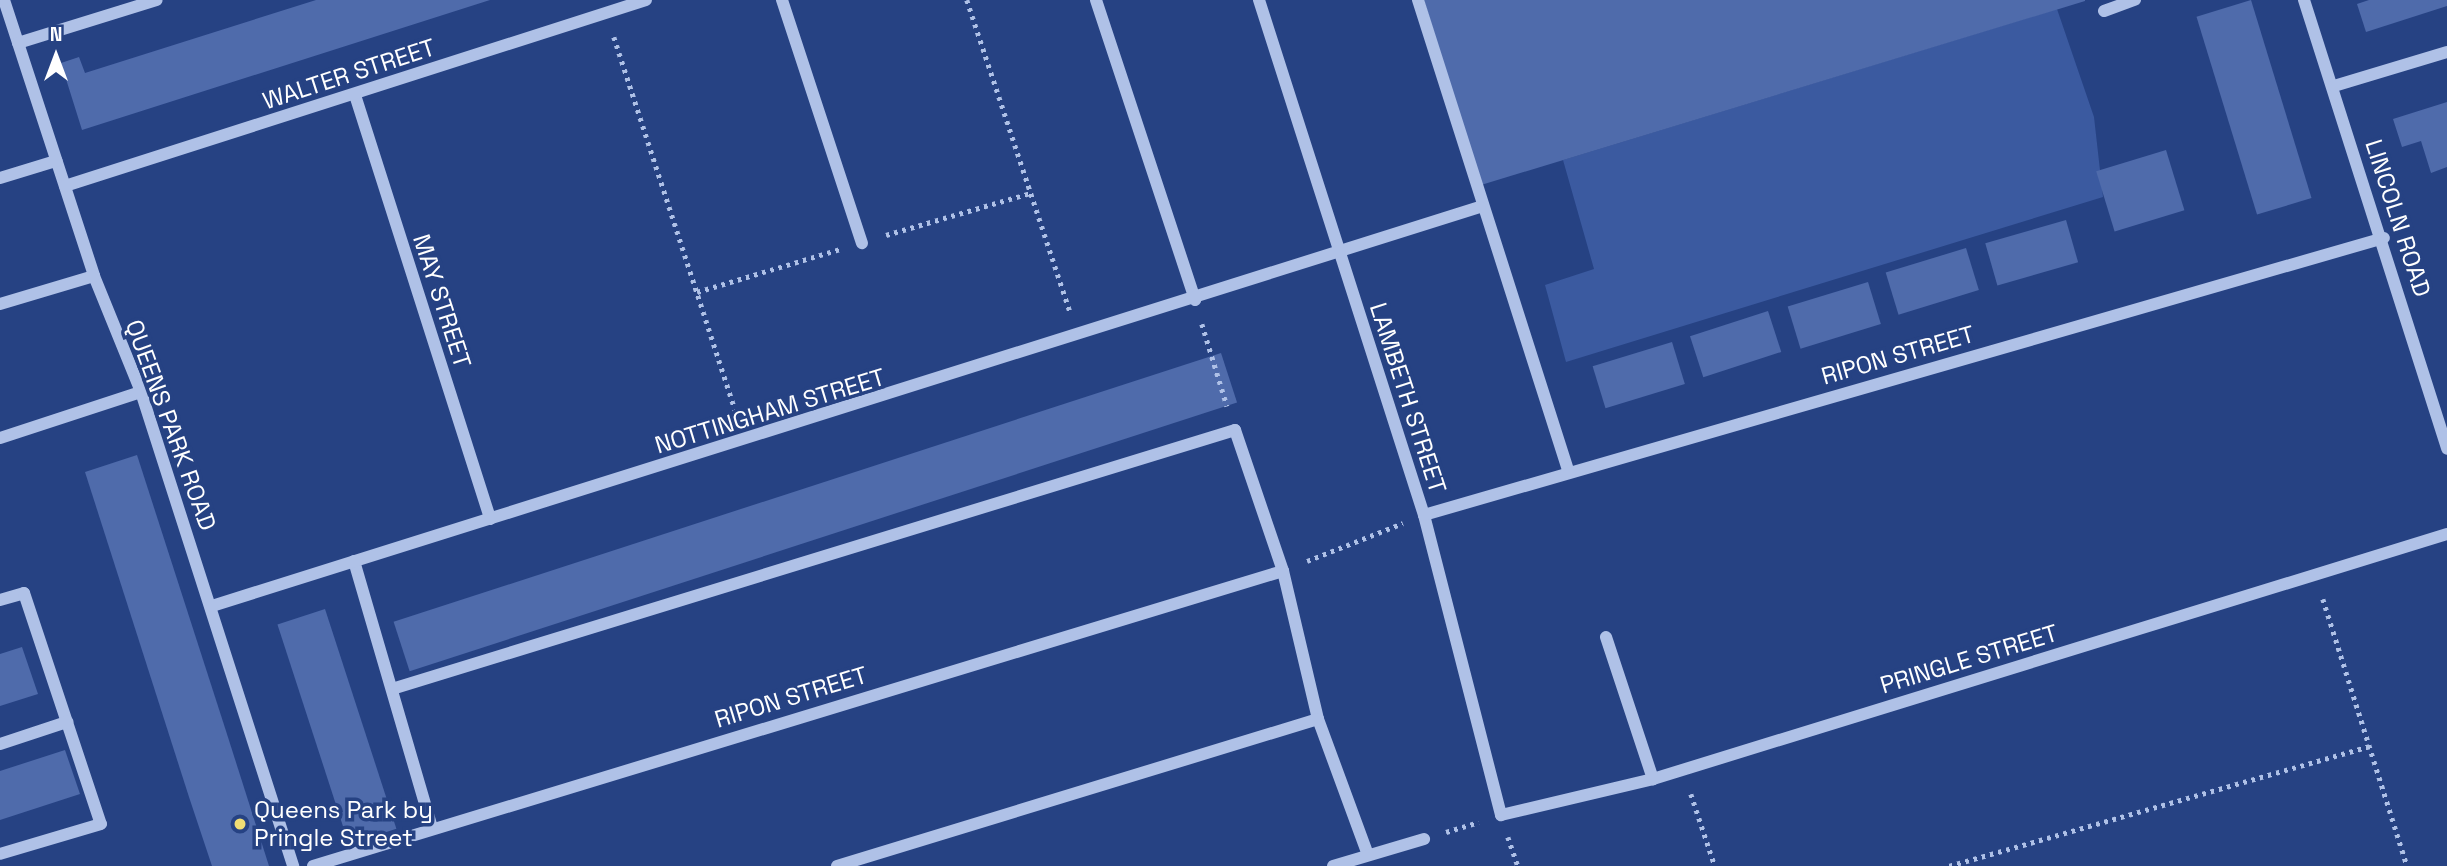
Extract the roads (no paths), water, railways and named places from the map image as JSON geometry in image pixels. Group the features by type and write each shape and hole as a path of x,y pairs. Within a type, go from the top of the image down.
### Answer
{"street":[{"name":"QUEENS PARK ROAD","path":"4,0 94,276 141,392 212,606 293,866"},
{"path":"18,43 157,0"},
{"name":"WALTER STREET","path":"65,186 646,0"},
{"path":"782,0 862,243"},
{"path":"1096,0 1195,300"},
{"name":"LAMBETH STREET","path":"1259,0 1424,515 1501,815"},
{"path":"1418,0 1479,207 1568,470"},
{"path":"2104,11 2135,0"},
{"name":"LINCOLN ROAD","path":"2304,0 2384,238 2447,449"},
{"path":"2334,86 2447,52"},
{"name":"MAY STREET","path":"355,95 490,519"},
{"path":"0,178 57,161"},
{"name":"NOTTINGHAM STREET","path":"212,606 1079,337 1479,207"},
{"name":"RIPON STREET","path":"1424,515 1568,470 2384,238"},
{"path":"0,304 94,276"},
{"path":"0,438 141,392"},
{"path":"392,690 1235,430 1283,571 1318,719 1368,855"},
{"name":"PRINGLE STREET","path":"1501,815 1653,779 2447,534"},
{"path":"354,561 432,828"},
{"name":"RIPON STREET","path":"313,866 1283,571"},
{"path":"0,600 23,593 101,824 0,854"},
{"path":"1606,637 1653,779"},
{"path":"837,866 1318,719"},
{"path":"0,744 67,723"},
{"path":"1333,866 1424,839"}],"place":[{"name":"Queens Park by Pringle Street","path":"240,824"}]}
